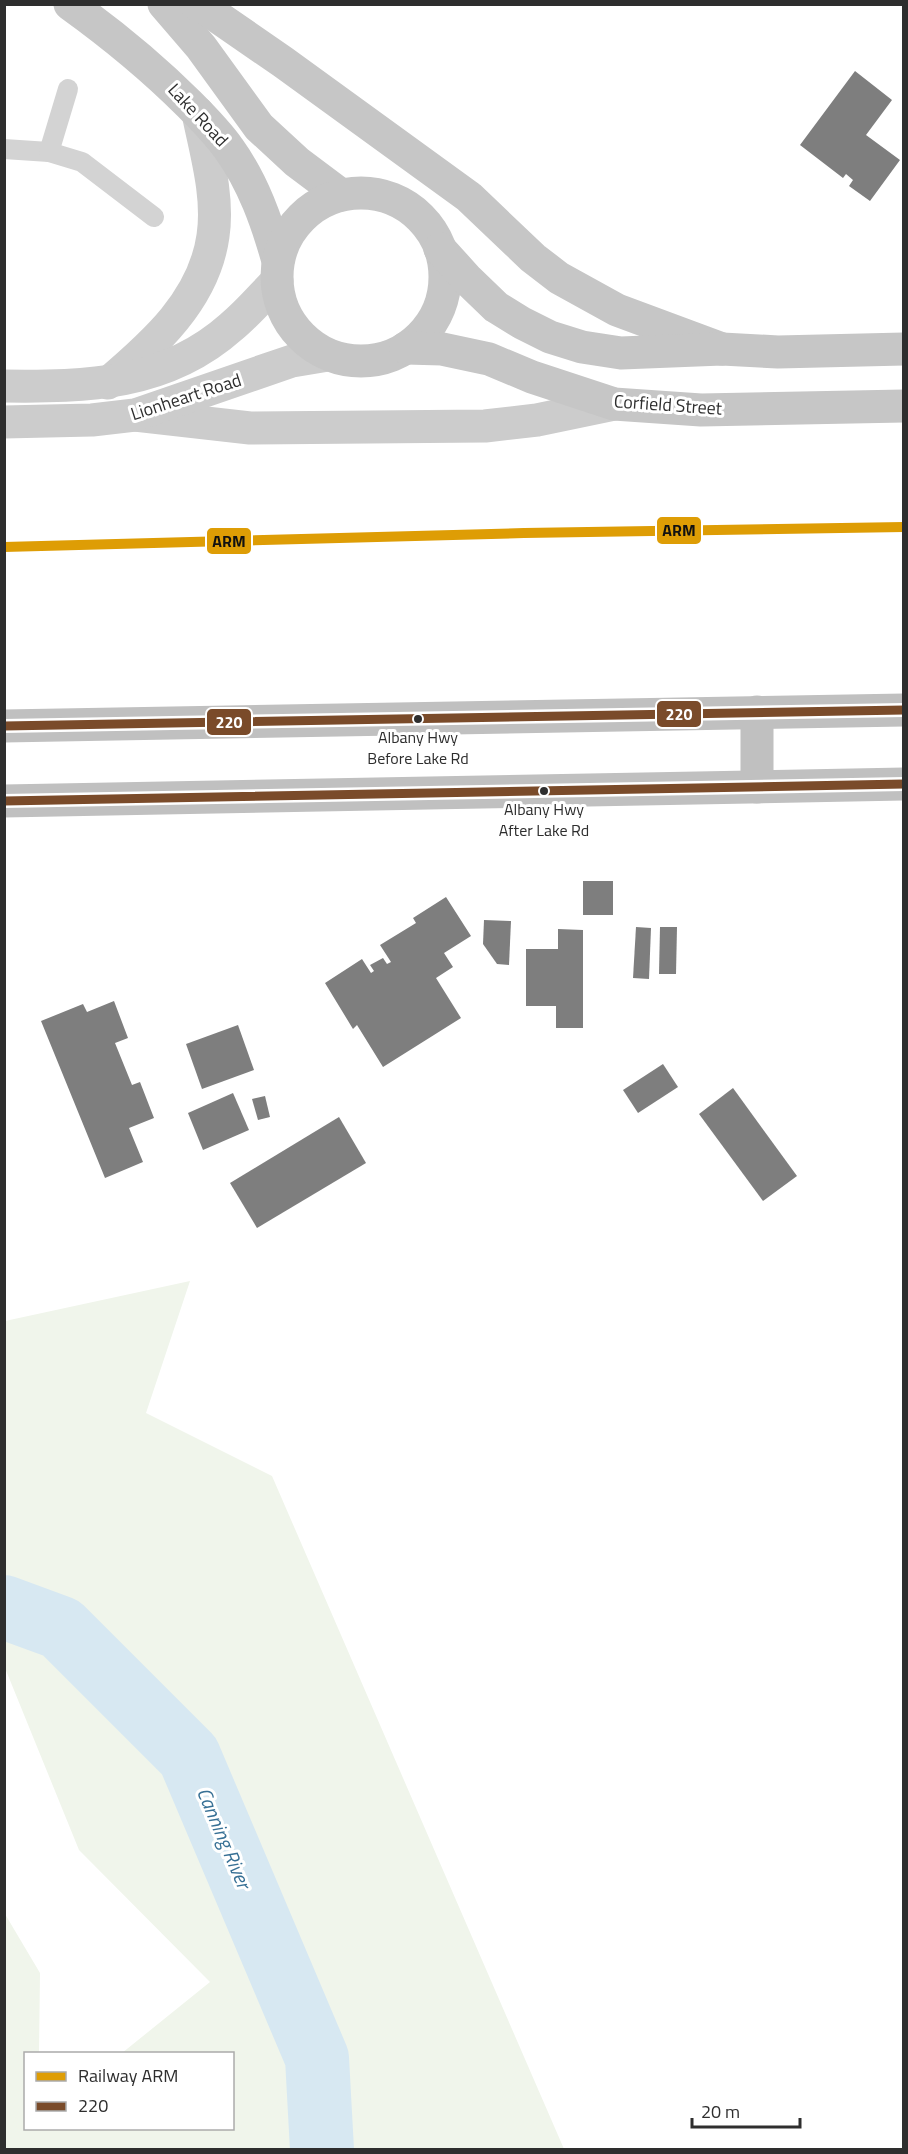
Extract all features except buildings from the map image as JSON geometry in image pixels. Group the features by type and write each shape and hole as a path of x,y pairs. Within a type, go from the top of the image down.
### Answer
{"highway":[{"path":"4,726 903,710"},
{"path":"757,712 757,787"},
{"path":"4,801 903,784"}],"main road":[{"name":"Lake Road","path":"70,4 114,35 157,71 229,148 268,225 278,271"},
{"name":"Lake Road","path":"164,4 201,47 259,127 297,162 341,195"},
{"path":"196,4 283,62 469,197 533,258 560,278 617,310 722,349"},
{"path":"108,383 156,342 192,295 204,270 213,236 213,201 198,113"},
{"path":"440,249 444,273 442,295 435,316 423,334 406,348 381,359 354,361 328,355 308,342 292,325 281,304 278,271 286,238 300,219 319,204 341,195 365,193 390,198 411,209 429,227 440,249 496,307 550,337 582,347 621,353 722,349 778,352 903,349"},
{"name":"Lionheart Road","path":"4,386 50,387 108,383 152,372 194,353 230,328 278,271"},
{"name":"Corfield Street","path":"406,348 442,349 489,359 532,377 614,404 701,410 903,406"},
{"name":"Lionheart Road","path":"4,422 92,420 135,416 291,361 328,355"},
{"path":"135,416 250,428 486,426 537,420 614,404"}],"lane":[{"path":"49,152 68,89"},
{"path":"4,148 49,152 82,162 154,217"}],"shaded area":[{"path":"190,1281 146,1413 272,1476 564,2149 5,2149 5,1914 40,1973 39,2052 24,2052 24,2130 234,2130 234,2052 123,2052 210,1982 79,1850 5,1668 5,1321"}],"waterway":[{"name":"Canning River","path":"4,1607 61,1628 189,1756 317,2058 322,2150"}],"rail line":[{"name":"ARM","path":"4,547 524,533 904,527"}],"transit line":[{"name":"220","path":"4,726 904,710"},
{"name":"220","path":"4,801 904,784"}],"place":[{"name":"Albany Hwy Before Lake Rd","path":"418,719"},
{"name":"Albany Hwy After Lake Rd","path":"544,791"}]}
